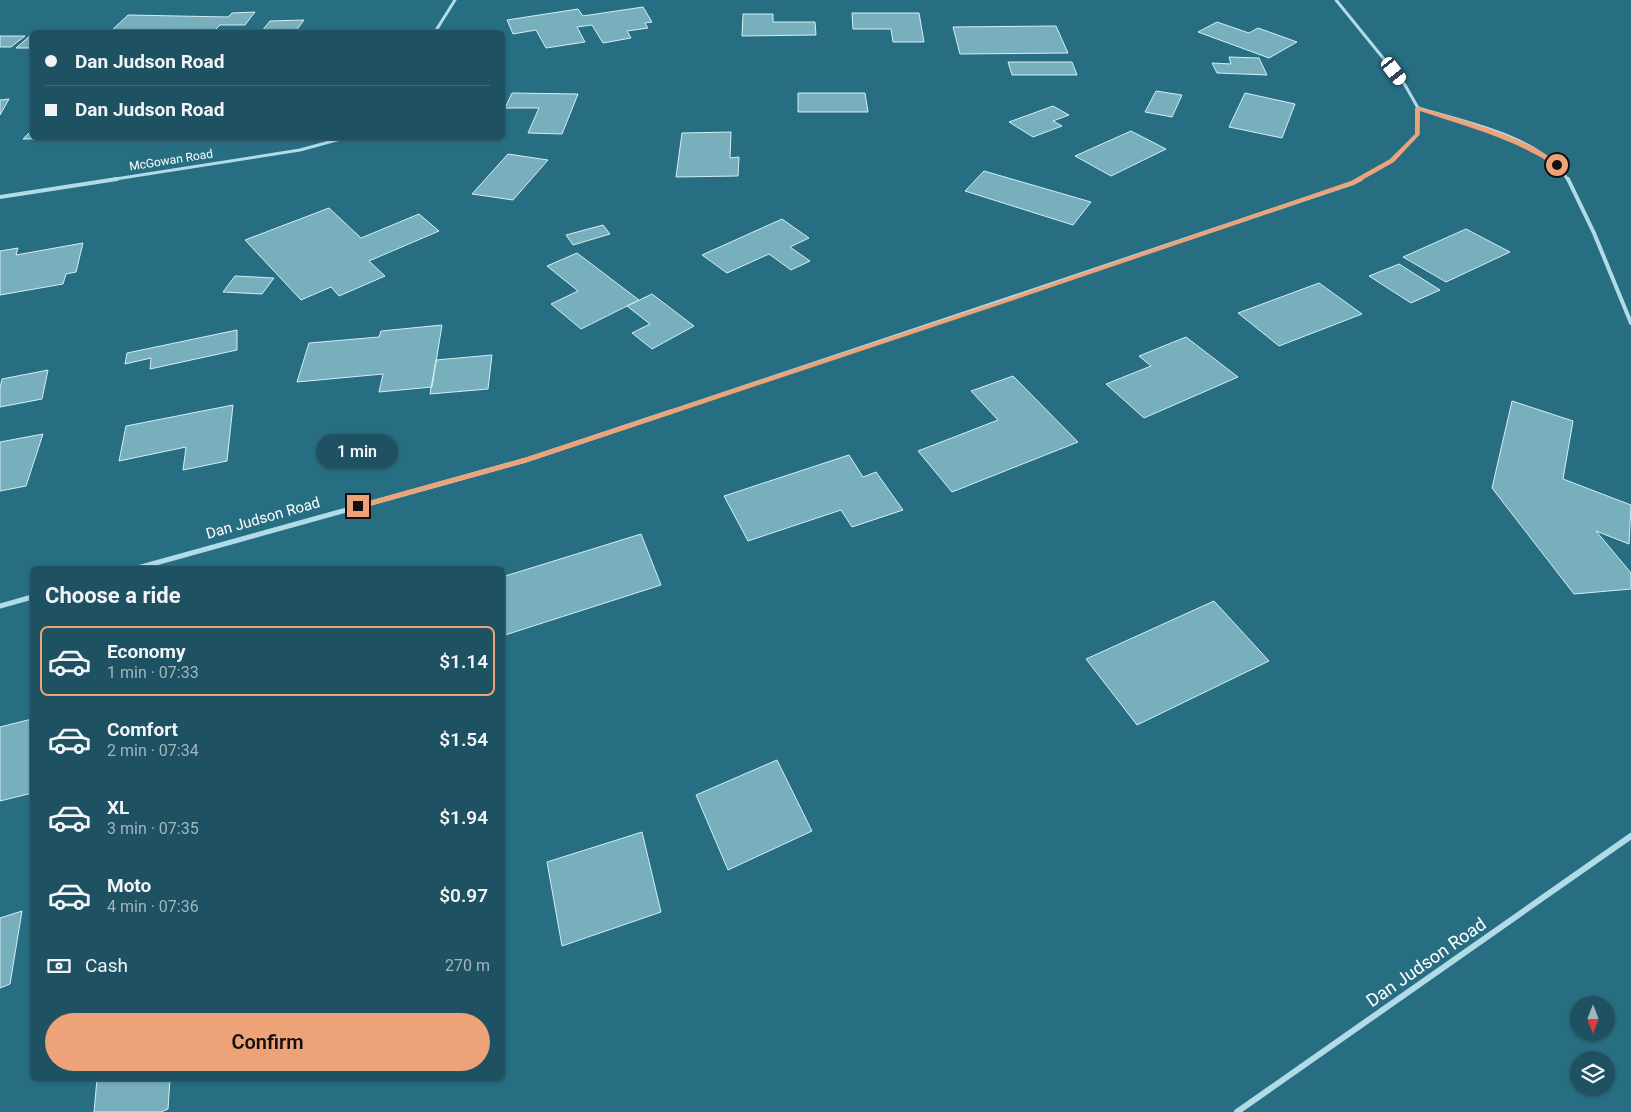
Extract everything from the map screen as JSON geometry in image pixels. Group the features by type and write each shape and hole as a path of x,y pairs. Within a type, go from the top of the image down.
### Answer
{"street":[{"path":"436,30 455,0"},
{"name":"Dan Judson Road","path":"145,566 526,460 1012,299 1353,183 1392,161 1418,134 1418,108 1405,85 1336,0"},
{"path":"1418,108 1510,138 1557,165 1570,184 1591,226 1631,323"},
{"name":"McGowan Road","path":"0,197 300,150 337,140"},
{"path":"0,606 30,598"},
{"name":"Dan Judson Road","path":"1237,1112 1631,836"}],"building":[{"path":"643,7 652,22 645,23 648,28 627,31 631,38 603,43 592,25 577,27 585,42 546,48 536,30 513,34 507,20 578,9 583,16"},
{"path":"255,12 245,25 220,25 215,30 112,30 128,15 228,17 232,13"},
{"path":"852,13 919,13 924,42 893,42 891,29 853,29"},
{"path":"743,14 773,14 773,22 815,22 816,35 742,36"},
{"path":"304,20 296,30 263,30 270,21"},
{"path":"1217,22 1249,33 1258,28 1297,42 1269,58 1198,32"},
{"path":"1056,26 1068,53 960,54 953,27"},
{"path":"0,36 25,36 11,47 0,47"},
{"path":"30,36 30,48 16,48"},
{"path":"1229,57 1259,58 1267,75 1217,73 1212,63 1231,64"},
{"path":"1008,62 1072,62 1077,75 1012,75"},
{"path":"1156,91 1182,95 1172,117 1145,112"},
{"path":"512,93 578,94 562,134 528,133 539,108 505,108"},
{"path":"798,93 865,93 868,112 798,112"},
{"path":"1245,93 1295,104 1282,138 1229,127"},
{"path":"9,99 0,115 0,100"},
{"path":"1053,106 1069,115 1053,121 1062,126 1033,137 1009,122"},
{"path":"1131,131 1166,149 1111,176 1075,156"},
{"path":"30,132 30,139 23,139"},
{"path":"731,132 730,158 739,157 738,176 676,177 682,133"},
{"path":"508,154 548,160 513,200 472,194"},
{"path":"984,171 1091,202 1073,225 965,191"},
{"path":"329,208 361,238 419,214 439,231 369,261 385,276 339,296 331,287 301,300 245,240"},
{"path":"782,219 809,238 790,247 810,261 791,270 769,254 727,273 702,255"},
{"path":"603,225 610,234 573,245 566,235"},
{"path":"1466,229 1510,252 1446,282 1403,257"},
{"path":"83,243 76,272 66,274 63,284 0,295 0,251 18,248 16,255"},
{"path":"577,253 639,300 581,329 551,304 578,291 547,266"},
{"path":"1399,264 1440,290 1411,303 1369,276"},
{"path":"235,276 274,278 262,294 223,292"},
{"path":"1319,283 1362,314 1279,346 1238,313"},
{"path":"652,294 694,326 652,349 632,333 650,324 627,306"},
{"path":"442,325 432,387 379,392 383,374 297,382 309,343 379,337 381,331"},
{"path":"237,330 237,350 150,369 151,358 125,364 127,353"},
{"path":"1186,337 1238,377 1144,418 1106,384 1151,366 1139,356"},
{"path":"492,355 488,389 430,394 436,360"},
{"path":"48,370 42,399 0,407 2,379"},
{"path":"1013,376 1078,442 952,492 918,451 998,420 971,391"},
{"path":"1512,401 1573,421 1563,479 1631,505 1629,544 1596,531 1631,573 1631,589 1574,594 1492,488"},
{"path":"233,405 227,461 183,470 186,447 119,461 126,426"},
{"path":"43,434 26,486 0,491 0,442"},
{"path":"849,455 863,477 876,472 903,510 852,527 841,510 748,541 724,496"},
{"path":"641,534 661,585 505,635 505,576"},
{"path":"1214,601 1269,661 1137,725 1086,659"},
{"path":"30,720 30,794 0,801 0,727"},
{"path":"777,760 812,831 728,870 696,795"},
{"path":"642,832 661,912 562,946 547,862"},
{"path":"22,911 10,984 0,988 0,918"},
{"path":"97,1081 170,1081 168,1109 161,1112 94,1112"}],"route":[{"path":"358,506 526,460 1012,299 1353,183 1392,161 1418,134 1418,108 1510,138 1557,165"}]}
